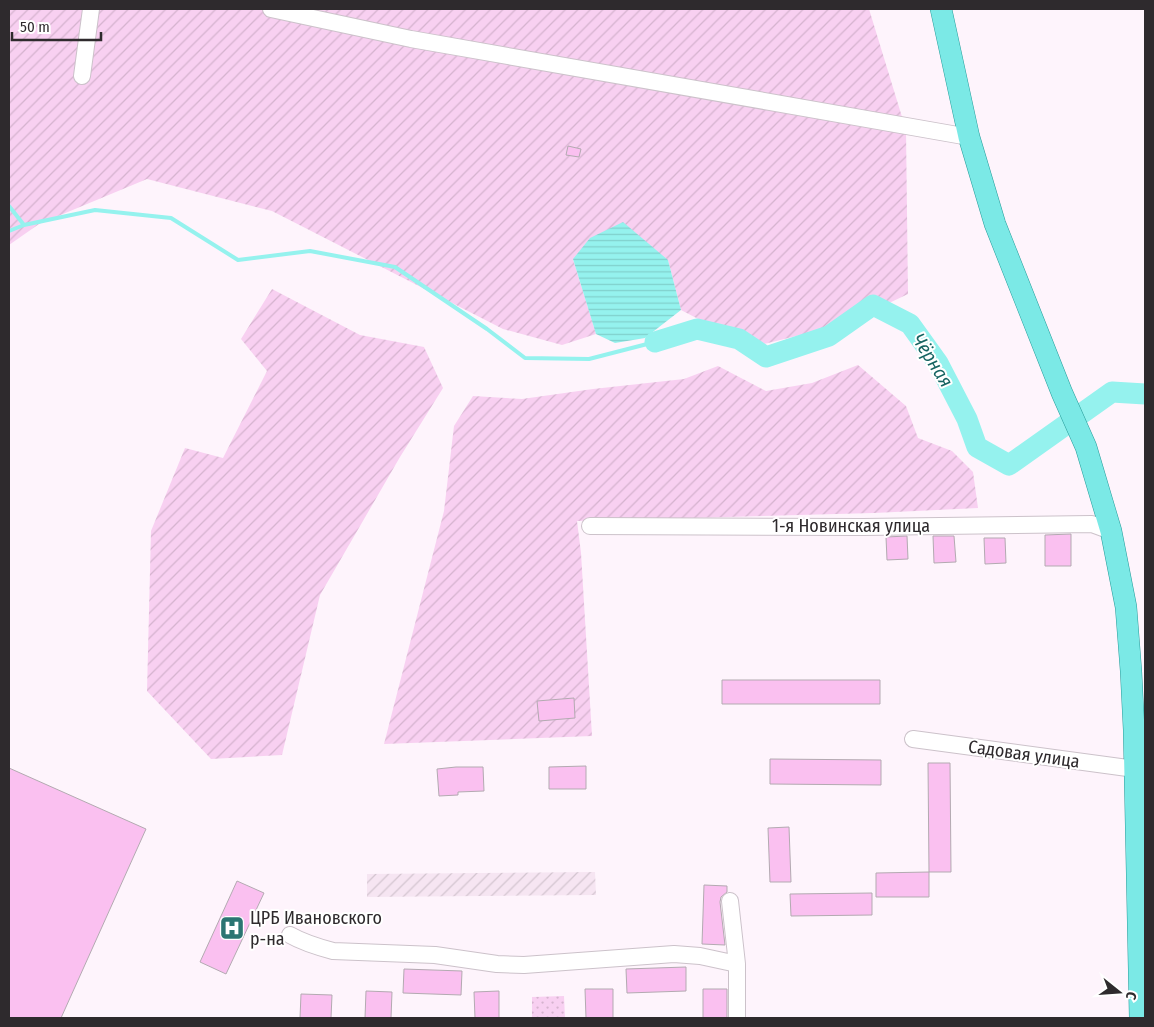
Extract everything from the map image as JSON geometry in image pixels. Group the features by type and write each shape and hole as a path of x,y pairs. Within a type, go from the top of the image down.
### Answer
{"main road":[{"path":"940,9 969,137 996,224 1062,393 1086,447 1111,531 1138,671 1135,769 1141,883 1142,976 1140,1018"}],"street":[{"path":"82,76 91,9"},
{"path":"272,9 411,39 969,137"},
{"name":"1-я Новинская улица","path":"590,526 863,527 1092,524 1111,531"},
{"name":"Садовая улица","path":"913,740 1135,769"},
{"path":"730,901 737,964 737,1018"},
{"path":"290,935 300,941 333,951 435,955 509,965 674,954 700,956 737,964"}],"shaded area":[{"path":"9,9 869,9 906,130 908,294 845,324 752,347 681,310 668,260 573,259 596,334 562,345 503,329 272,211 147,179 39,224 9,245"},
{"path":"272,289 360,335 424,347 443,388 400,457 320,595 282,755 211,759 147,691 151,531 185,448 223,458 267,371 241,339"},
{"path":"858,365 906,406 918,438 952,451 973,472 978,508 874,513 577,521 581,553 592,736 384,744 444,511 454,426 473,396 522,399 684,379 718,366 766,391 812,383"},
{"path":"595,872 596,895 367,897 367,874"},
{"path":"564,996 565,1018 532,1018 532,997"}],"water":[{"path":"623,222 668,260 681,310 645,338 615,343 596,334 573,259 590,238"}],"building":[{"path":"568,146 581,149 579,157 566,155"},
{"path":"1071,534 1071,566 1045,566 1045,535"},
{"path":"907,536 908,559 887,560 886,537"},
{"path":"933,536 954,536 956,562 934,563"},
{"path":"984,538 1005,538 1006,563 985,564"},
{"path":"722,680 880,680 880,704 722,704"},
{"path":"574,698 575,718 539,721 537,701"},
{"path":"770,759 881,760 881,785 770,784"},
{"path":"928,763 950,763 951,872 929,872"},
{"path":"586,766 586,789 549,789 549,767"},
{"path":"483,767 484,791 458,792 458,795 439,796 437,769"},
{"path":"9,768 146,829 61,1018 9,1018"},
{"path":"789,827 791,882 770,882 768,828"},
{"path":"929,872 929,897 876,897 876,873"},
{"name":"ЦРБ Ивановского р-на","path":"237,881 264,893 226,974 200,962"},
{"path":"704,885 727,886 727,892 721,897 720,902 725,945 702,944"},
{"path":"872,893 872,915 791,916 790,894"},
{"path":"686,967 686,991 627,993 626,969"},
{"path":"404,969 462,971 461,995 403,993"},
{"path":"585,989 613,989 613,1018 586,1018"},
{"path":"703,989 727,989 727,1018 703,1018"},
{"path":"366,991 392,992 391,1018 365,1018"},
{"path":"499,991 499,1018 475,1018 474,992"},
{"path":"301,994 332,995 331,1018 300,1018"}],"waterway":[{"path":"9,206 24,225"},
{"path":"9,231 24,225 95,210 171,218 238,260 310,251 395,267 487,329 525,358 589,359 655,342"},
{"name":"Чёрная","path":"655,342 697,329 739,339 766,357 829,336 873,305 910,324 938,363 967,419 977,447 1009,465 1112,392 1145,394"}],"place":[{"name":"ЦРБ Ивановского р-на","path":"232,928"}]}
